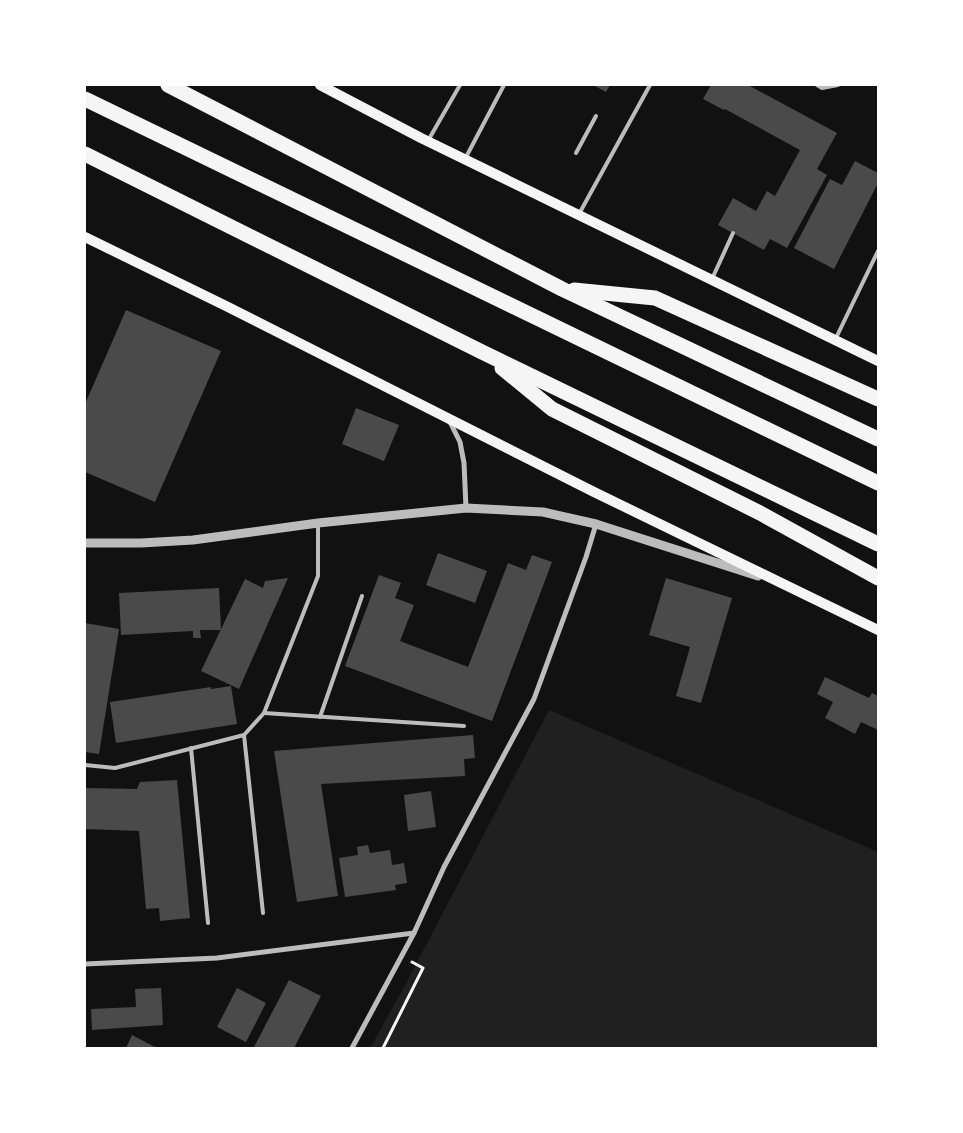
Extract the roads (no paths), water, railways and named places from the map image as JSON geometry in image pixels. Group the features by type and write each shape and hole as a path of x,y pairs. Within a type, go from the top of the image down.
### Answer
{"highway":[{"path":"168,85 562,289 878,438"},
{"path":"85,99 878,483"},
{"path":"85,154 482,352 878,544"},
{"path":"562,289 655,298 878,399"},
{"path":"482,352 552,409 760,513 878,578"}],"main road":[{"path":"320,85 428,141 878,361"},
{"path":"85,237 585,487 878,630"}],"street":[{"path":"448,418 460,442 464,463 466,508"},
{"path":"85,544 141,544 193,540 318,523 466,508 543,512 596,524 785,584"},
{"path":"352,1048 414,933 444,867 534,699 586,557 596,524"},
{"path":"85,964 217,958 414,933"}],"lane":[{"path":"428,141 460,85"},
{"path":"466,159 504,85"},
{"path":"579,214 650,85"},
{"path":"817,85 822,88 838,85"},
{"path":"576,152 596,116"},
{"path":"712,279 734,233"},
{"path":"835,340 878,251"},
{"path":"85,765 115,768 244,735 264,713 318,576 318,523"},
{"path":"320,717 362,596"},
{"path":"264,713 464,726"},
{"path":"244,735 262,913"},
{"path":"191,748 208,923"}]}
